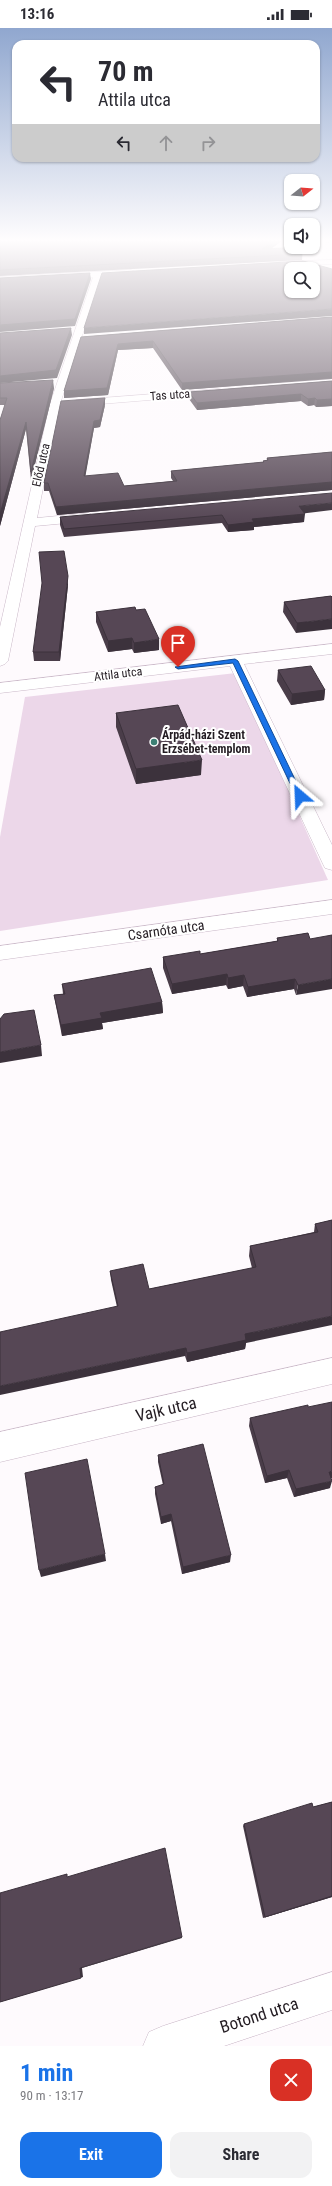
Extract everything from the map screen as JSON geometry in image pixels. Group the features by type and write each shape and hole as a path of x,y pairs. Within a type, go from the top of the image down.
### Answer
{"street":[{"name":"Előd utca","path":"0,661 28,523 55,404 58,382 78,334"},
{"name":"Tas utca","path":"55,404 229,391"},
{"path":"28,523 98,516"},
{"name":"Attila utca","path":"0,688 332,649"},
{"path":"235,661 332,864"},
{"name":"Csarnóta utca","path":"0,953 332,907"},
{"name":"Vajk utca","path":"0,1447 332,1371"},
{"name":"Botond utca","path":"163,2046 332,1991"}],"shaded area":[{"path":"236,673 328,880 0,931 0,837 25,697"}],"building":[{"path":"0,334 69,334 56,370 0,376"},
{"path":"116,334 332,334 332,372 182,383 153,341 118,344 107,388 64,391 81,337"},
{"path":"53,380 31,472 26,422 0,514 0,420 7,398 0,398 0,383"},
{"path":"332,381 332,399 308,399 301,394 197,403 189,392"},
{"path":"105,398 100,420 94,421 84,476 118,473 124,486 177,481 171,471 264,462 263,461 268,460 267,458 332,452 332,482 56,507 48,483 44,483 61,401"},
{"path":"332,493 332,503 299,506 305,514 252,519 254,522 228,525 222,515 64,529 60,517"},
{"path":"64,551 68,576 59,652 33,652 42,583 39,552"},
{"path":"331,596 332,619 297,623 284,602"},
{"path":"135,607 136,610 145,609 159,639 134,643 132,638 108,641 96,612"},
{"path":"311,666 325,690 292,694 278,670"},
{"name":"Árpád-házi Szent Erzsébet-templom","path":"178,705 202,760 136,769 116,713"},
{"path":"308,933 310,939 332,935 332,979 298,985 295,979 248,987 244,975 228,978 227,974 172,984 163,957 200,951 200,954 278,941 277,938"},
{"path":"151,968 162,1002 100,1013 102,1018 61,1025 54,995 65,994 62,984"},
{"path":"34,1010 41,1045 0,1052 0,1019 4,1014"},
{"path":"332,1220 332,1316 245,1334 246,1340 187,1353 186,1348 0,1386 0,1332 118,1306 110,1271 143,1264 149,1289 256,1267 250,1246 318,1232 315,1224"},
{"path":"332,1402 332,1471 329,1472 332,1481 296,1489 289,1470 267,1476 250,1418 308,1405 308,1407"},
{"path":"203,1444 231,1555 183,1567 171,1514 161,1517 155,1487 164,1484 158,1455"},
{"path":"87,1459 105,1554 39,1570 25,1473"},
{"path":"332,1802 332,1896 265,1917 244,1824 312,1803 313,1807"},
{"path":"165,1848 182,1937 80,1968 81,1978 0,2002 0,1893 67,1874 67,1877"}],"place":[{"name":"Árpád-házi Szent Erzsébet-templom","path":"154,742"}],"route":[{"path":"178,667 235,661 300,796"}]}
